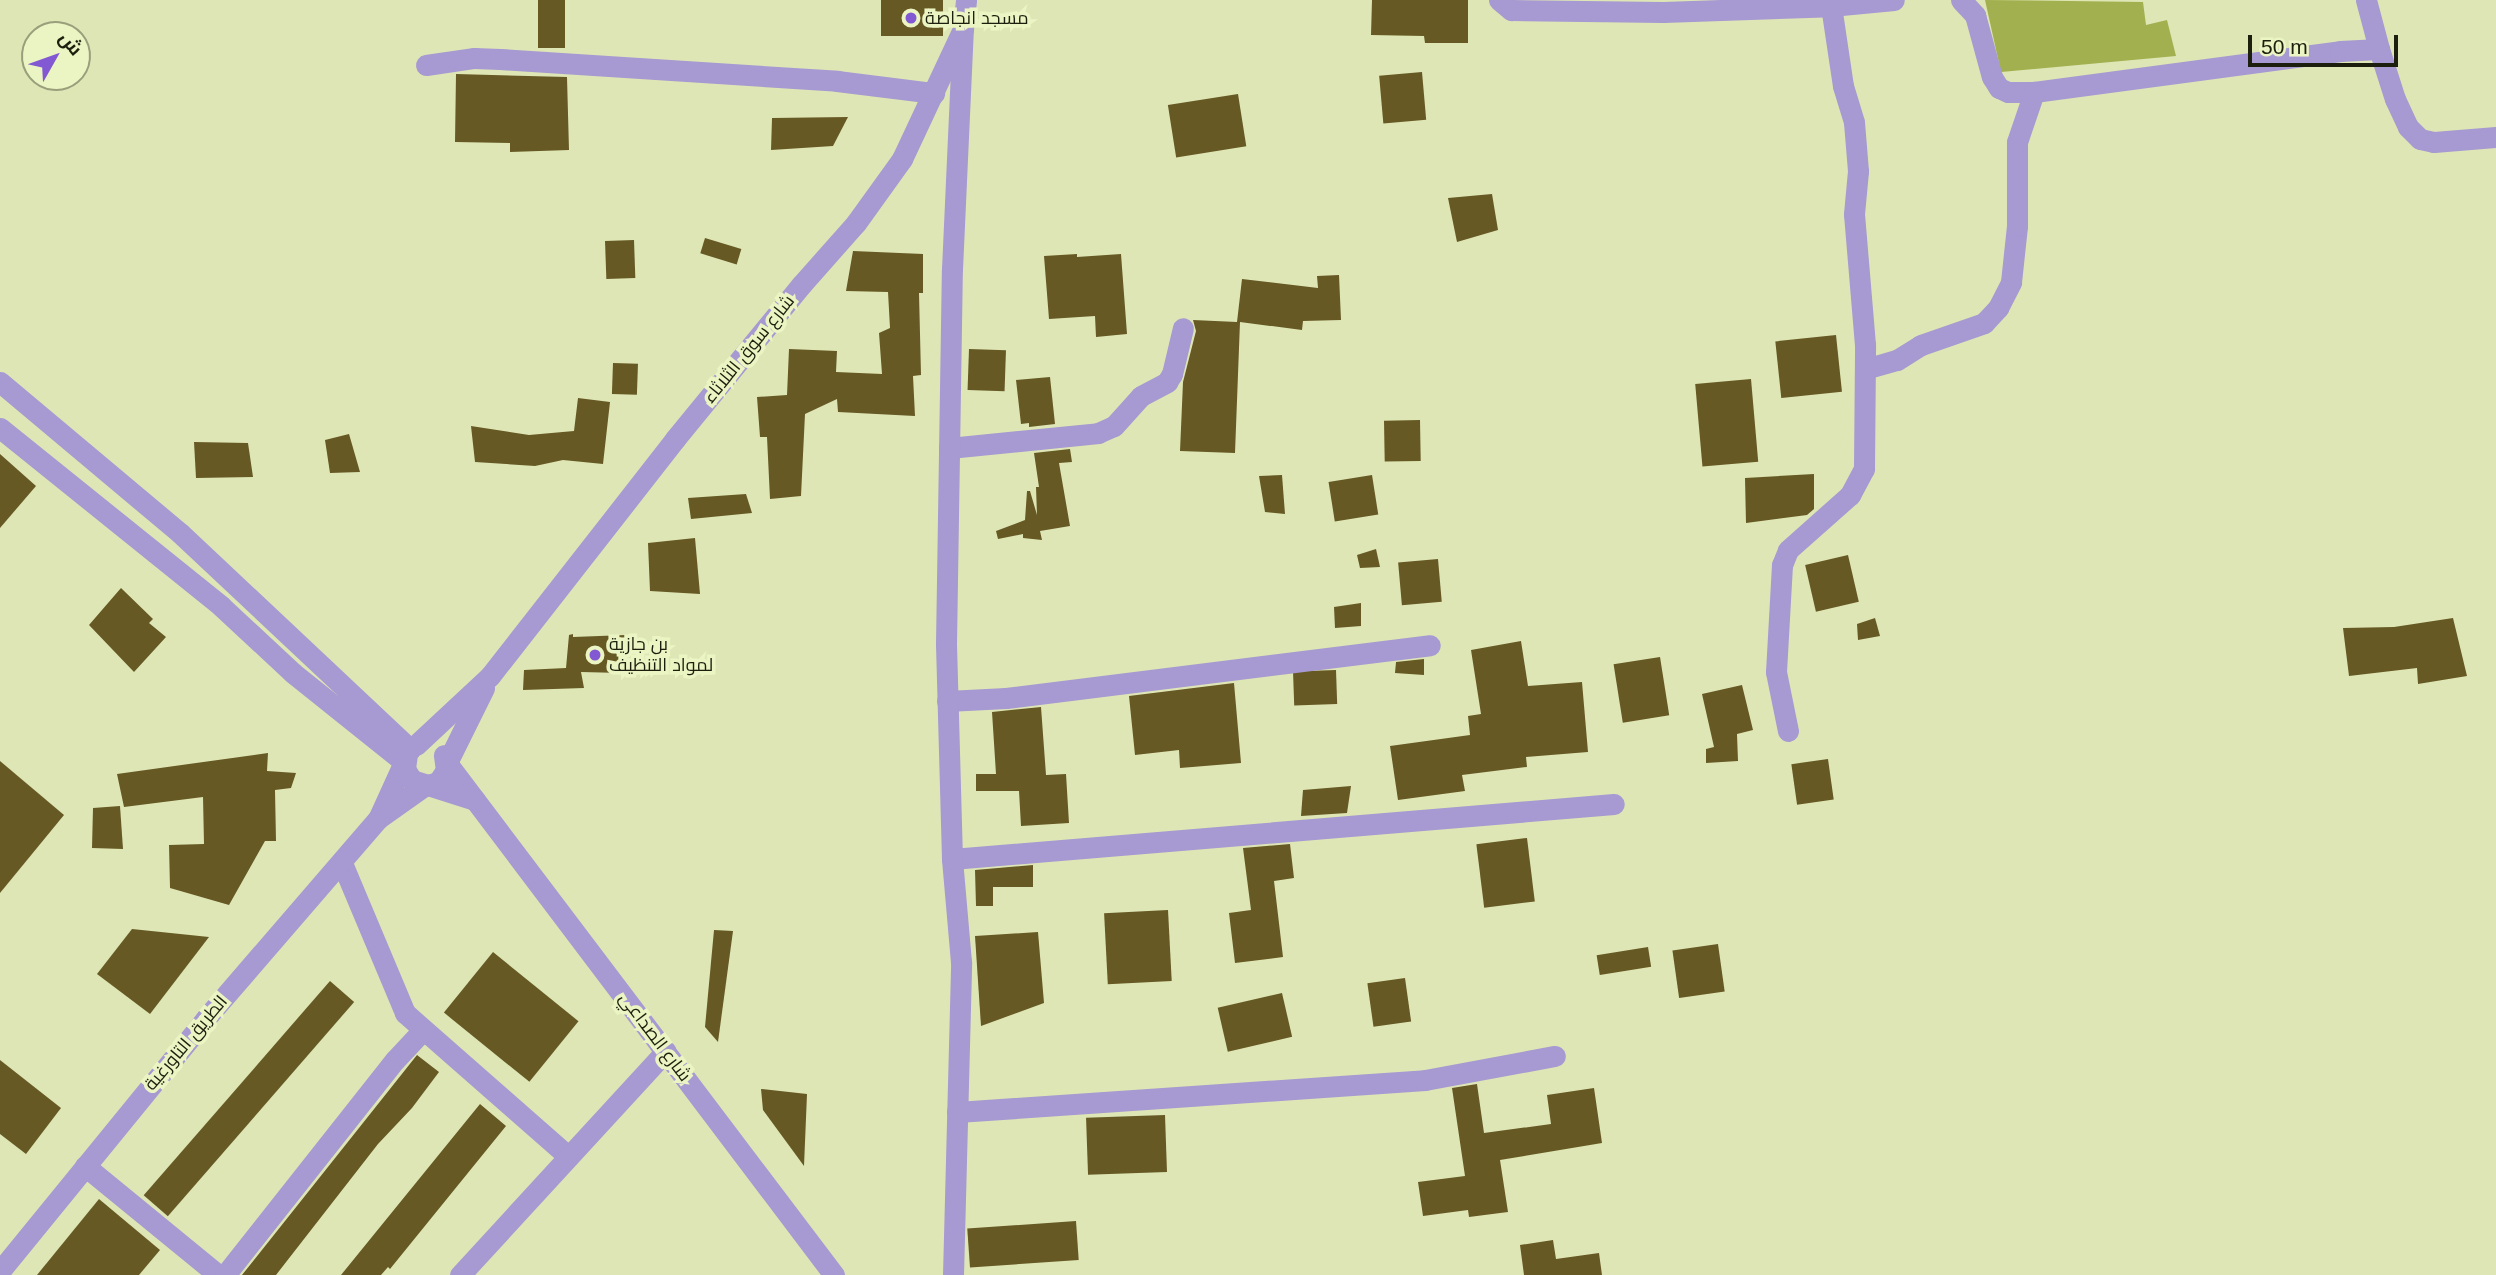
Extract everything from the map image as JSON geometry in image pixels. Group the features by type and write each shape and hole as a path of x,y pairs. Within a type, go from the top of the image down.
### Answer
{"street":[{"name":"شارع سوق الثلاثاء","path":"490,676 675,439 802,284 856,223 902,159 963,29 966,0"},
{"path":"1499,0 1511,10 1663,12 1831,6 1894,0"},
{"path":"1961,0 1975,15 1992,77 1999,88 2008,92 2035,92 2340,51 2379,49"},
{"path":"2366,0 2395,99 2408,127 2420,139 2434,142 2496,137"},
{"path":"1788,732 1776,672 1782,565 1788,551 1850,495 1860,481 1864,469 1865,369 1854,214 1858,172 1854,122 1843,86 1831,6"},
{"path":"953,1275 961,962 952,859 947,701 949,448 952,270 963,29"},
{"path":"426,65 474,58 500,59 837,81 934,93"},
{"path":"1865,369 1897,359 1921,345 1984,323 1997,308 2011,282 2017,226 2017,142 2035,92"},
{"path":"949,448 1098,433 1114,426 1141,396 1167,382 1172,374 1183,328"},
{"path":"0,382 180,533 410,752 412,780 475,800"},
{"path":"0,428 221,606 293,673 410,752 436,746 447,764"},
{"path":"947,701 1006,698 1430,645"},
{"path":"378,819 410,752 490,676"},
{"path":"378,819 424,786 443,777 490,676"},
{"name":"شارع الصداعي","path":"447,764 834,1275"},
{"path":"952,859 1615,804"},
{"name":"الطريق التاورغية","path":"0,1270 206,1018 378,819"},
{"path":"342,863 405,1013 422,1031 568,1156"},
{"path":"225,1275 395,1060 422,1031"},
{"path":"460,1275 666,1051"},
{"path":"957,1112 1425,1080 1555,1056"},
{"path":"85,1166 218,1275"}],"green space":[{"path":"1985,0 2143,2 2146,25 2167,20 2176,56 2001,72"}],"building":[{"path":"538,0 565,0 565,48 538,48"},
{"name":"مسجد انجاصة","path":"881,0 943,0 943,36 881,36"},
{"path":"1372,0 1468,0 1468,43 1425,43 1424,36 1371,35"},
{"path":"1422,72 1426,120 1383,124 1379,76"},
{"path":"456,74 567,77 569,150 510,152 510,143 455,142"},
{"path":"1238,94 1246,146 1176,157 1168,105"},
{"path":"848,117 833,146 771,150 772,118"},
{"path":"1492,194 1498,230 1457,242 1448,198"},
{"path":"705,238 741,249 737,264 700,253"},
{"path":"634,240 635,278 606,279 605,241"},
{"path":"853,251 923,254 923,293 919,293 921,375 913,376 915,416 838,412 837,399 805,414 801,496 770,499 767,437 760,437 757,397 787,395 789,349 837,351 836,372 882,374 879,333 890,328 888,292 846,291"},
{"path":"1077,254 1077,257 1121,254 1127,334 1096,337 1095,316 1049,319 1044,256"},
{"path":"1339,275 1341,320 1303,321 1302,330 1240,322 1235,453 1180,451 1183,382 1196,331 1193,320 1237,322 1242,279 1318,288 1317,276"},
{"path":"1836,335 1842,392 1781,398 1775,341"},
{"path":"969,349 1006,350 1005,391 968,390"},
{"path":"613,363 638,364 637,395 612,394"},
{"path":"1050,377 1055,424 1029,427 1029,423 1021,424 1016,380"},
{"path":"1751,379 1758,462 1702,467 1695,384"},
{"path":"578,398 610,402 603,464 563,460 535,466 475,462 471,426 529,435 574,431"},
{"path":"1420,420 1421,461 1385,462 1384,421"},
{"path":"349,434 360,472 330,473 325,440"},
{"path":"194,442 248,443 253,477 196,478"},
{"path":"1070,449 1072,462 1059,463 1070,526 1040,531 1042,540 1023,538 1023,534 998,539 996,531 1025,520 1027,491 1030,491 1037,515 1036,487 1039,487 1034,453"},
{"path":"0,454 36,486 0,528"},
{"path":"1814,474 1814,509 1807,515 1746,523 1745,478"},
{"path":"1282,475 1285,514 1265,512 1259,476"},
{"path":"1372,475 1378,515 1335,521 1329,482"},
{"path":"746,494 752,513 691,519 688,498"},
{"path":"695,538 700,594 650,591 648,543"},
{"path":"1376,549 1380,567 1360,568 1357,555"},
{"path":"1848,555 1859,602 1816,612 1805,565"},
{"path":"1438,559 1442,602 1402,605 1398,562"},
{"path":"121,588 153,619 149,623 166,637 134,672 89,625"},
{"path":"1361,603 1361,626 1335,628 1334,607"},
{"path":"1875,618 1880,636 1858,640 1857,624"},
{"path":"2453,618 2467,676 2418,684 2417,668 2349,676 2343,628 2394,627"},
{"name":"بن جازية لمواد التنظيف","path":"573,634 573,637 626,635 622,673 581,672 584,688 523,690 524,670 566,668 569,635"},
{"path":"1521,641 1528,686 1582,682 1588,752 1526,757 1527,767 1462,775 1465,791 1398,800 1390,746 1470,735 1468,716 1481,714 1471,650"},
{"path":"1660,657 1669,715 1623,723 1614,664"},
{"path":"1424,659 1424,675 1395,673 1396,662"},
{"path":"1336,670 1337,704 1294,705 1293,672"},
{"path":"1234,683 1241,763 1180,768 1179,750 1135,755 1129,696"},
{"path":"1742,685 1753,730 1737,734 1738,761 1706,763 1706,749 1714,747 1702,694"},
{"path":"1041,707 1046,775 1066,774 1069,823 1021,826 1019,791 976,791 976,774 996,774 992,712"},
{"path":"268,753 267,771 296,773 291,788 275,790 276,841 265,841 229,905 170,888 169,845 204,844 203,797 124,807 117,774"},
{"path":"1828,759 1834,800 1797,805 1791,764"},
{"path":"0,761 64,815 0,893"},
{"path":"1351,786 1347,813 1301,816 1303,790"},
{"path":"120,806 123,849 92,848 93,808"},
{"path":"1527,838 1535,902 1484,908 1476,844"},
{"path":"1290,844 1294,878 1274,881 1283,957 1235,963 1229,913 1251,910 1243,848"},
{"path":"1033,865 1033,887 993,887 993,906 976,906 975,870"},
{"path":"1168,910 1172,981 1108,984 1104,913"},
{"path":"132,929 209,937 150,1014 97,974"},
{"path":"714,930 733,931 718,1042 705,1027"},
{"path":"1038,932 1044,1003 981,1026 975,936"},
{"path":"1718,944 1725,992 1679,998 1672,950"},
{"path":"1648,947 1651,967 1600,975 1597,955"},
{"path":"493,952 578,1021 529,1082 444,1013"},
{"path":"1405,978 1411,1022 1373,1027 1367,983"},
{"path":"330,981 354,1002 168,1216 144,1195"},
{"path":"1282,993 1292,1037 1228,1052 1218,1008"},
{"path":"417,1055 439,1072 412,1108 378,1144 276,1275 242,1275"},
{"path":"0,1060 61,1108 26,1154 0,1134"},
{"path":"1477,1084 1484,1133 1551,1124 1547,1095 1594,1088 1602,1143 1500,1160 1508,1212 1469,1217 1468,1210 1423,1216 1418,1182 1465,1176 1452,1088"},
{"path":"761,1089 807,1094 804,1166 763,1110"},
{"path":"480,1104 506,1126 390,1269 388,1267 381,1275 341,1275"},
{"path":"1165,1115 1167,1172 1088,1175 1086,1118"},
{"path":"99,1199 160,1250 139,1275 37,1275"},
{"path":"1076,1221 1079,1260 970,1268 967,1229"},
{"path":"1553,1240 1556,1259 1599,1253 1602,1275 1524,1275 1520,1245"}],"place":[{"name":"مسجد انجاصة","path":"911,18"},
{"name":"بن جازية لمواد التنظيف","path":"595,655"}]}
